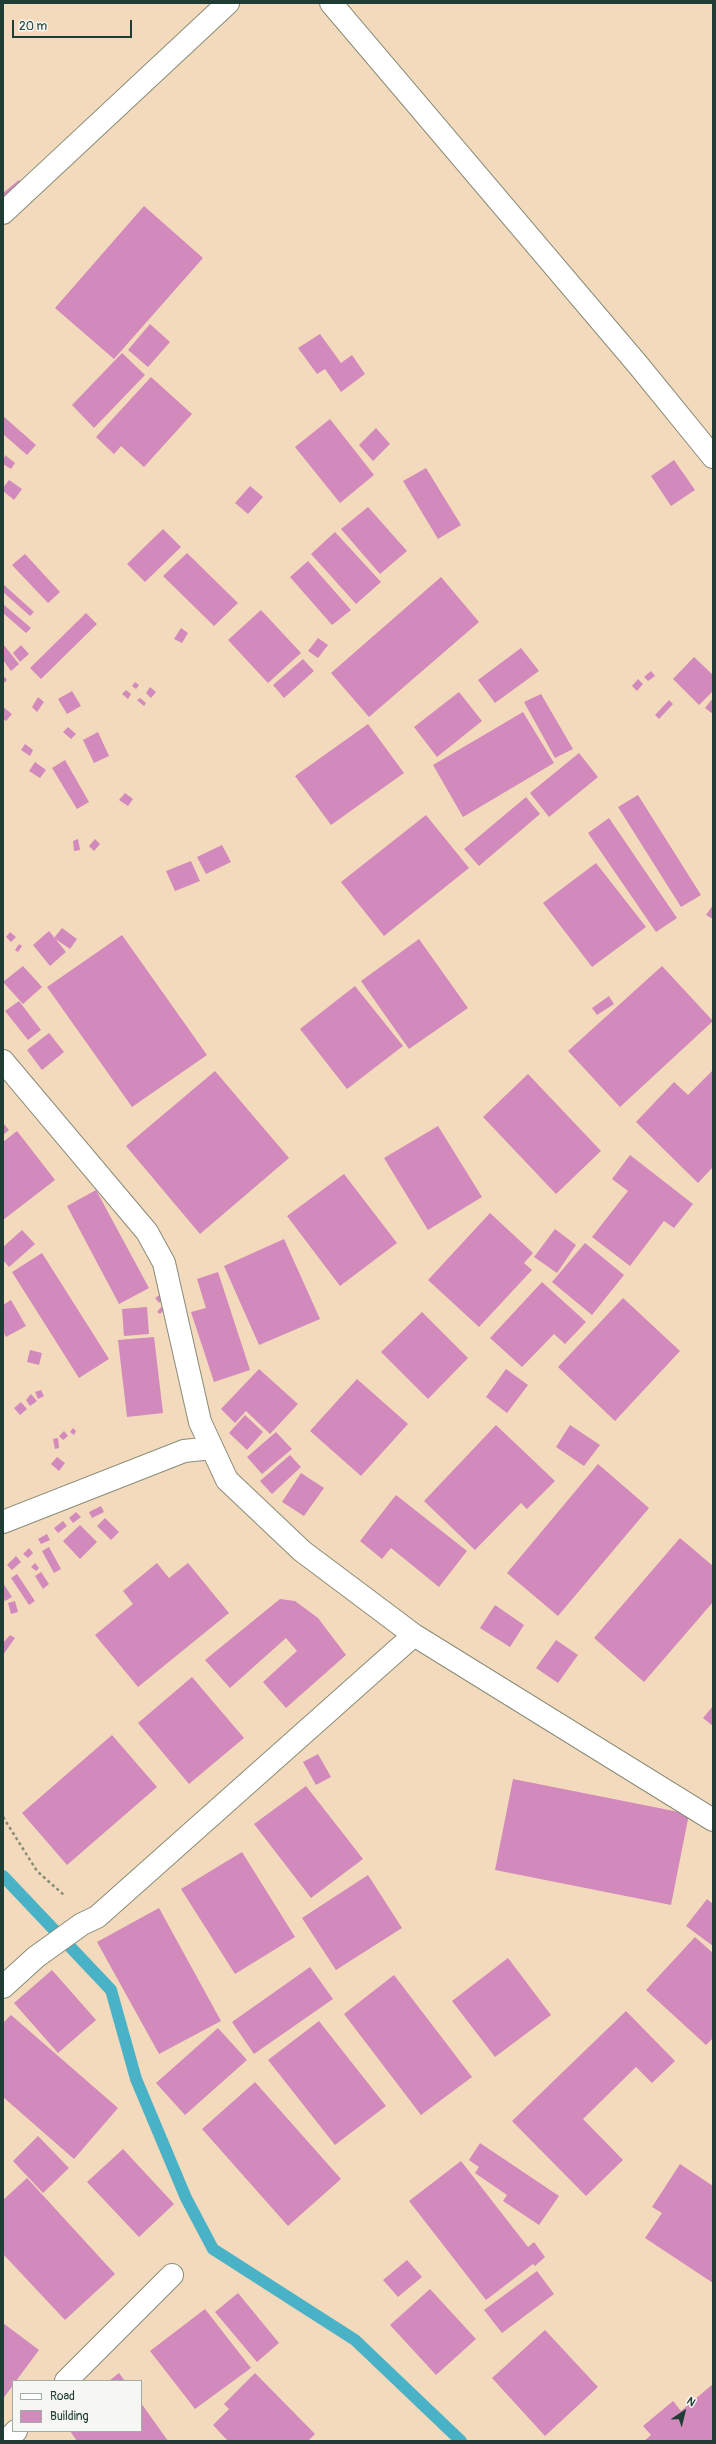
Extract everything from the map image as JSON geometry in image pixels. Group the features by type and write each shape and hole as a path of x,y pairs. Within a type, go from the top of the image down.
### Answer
{"street":[{"path":"3,213 228,3"},
{"path":"331,3 639,366 713,458"},
{"path":"3,1061 147,1232 164,1263 200,1422 227,1480 302,1551 414,1635 713,1820"},
{"path":"3,1522 184,1451 212,1448"},
{"path":"3,1987 36,1957 90,1920 414,1635"},
{"path":"67,2380 172,2275"},
{"path":"6,2441 15,2432"}],"path":[{"path":"3,1817 37,1871 90,1920"}],"building":[{"path":"19,180 26,189 3,208 3,193"},
{"path":"144,206 203,258 114,359 55,308"},
{"path":"150,324 170,342 148,367 128,350"},
{"path":"320,334 341,363 352,355 365,374 341,392 325,369 317,374 298,348"},
{"path":"122,353 145,375 94,428 72,405"},
{"path":"151,377 192,414 144,467 121,446 114,454 96,437"},
{"path":"3,416 36,445 27,455 3,434"},
{"path":"330,419 374,475 340,503 295,447"},
{"path":"376,428 390,444 373,461 359,445"},
{"path":"5,455 15,463 11,469 3,464"},
{"path":"674,460 695,490 671,506 651,476"},
{"path":"426,468 461,525 438,539 403,481"},
{"path":"9,480 22,489 14,500 3,491 3,488"},
{"path":"250,486 263,497 248,514 235,503"},
{"path":"368,507 407,551 380,574 341,529"},
{"path":"163,529 181,547 145,582 127,564"},
{"path":"335,532 381,582 356,604 311,554"},
{"path":"187,553 238,603 214,626 163,576"},
{"path":"25,554 60,592 48,603 12,565"},
{"path":"308,561 351,610 332,625 290,577"},
{"path":"441,577 479,622 369,717 331,673"},
{"path":"3,584 34,612 30,616 3,592"},
{"path":"3,604 31,628 26,633 3,613"},
{"path":"261,610 301,653 268,683 228,640"},
{"path":"86,613 97,624 41,679 30,668"},
{"path":"181,628 188,633 182,643 174,639"},
{"path":"318,638 328,645 318,658 308,651"},
{"path":"3,644 19,664 11,671 3,660"},
{"path":"21,645 29,654 20,662 13,653"},
{"path":"521,648 539,671 495,703 478,680"},
{"path":"694,657 713,675 713,691 699,705 673,679"},
{"path":"303,659 314,671 284,698 273,685"},
{"path":"651,671 655,676 648,681 644,677"},
{"path":"3,675 7,680 3,684"},
{"path":"638,679 643,684 637,691 632,686"},
{"path":"135,682 139,685 136,689 132,686"},
{"path":"150,687 156,692 151,698 146,693"},
{"path":"126,690 131,694 128,699 122,694"},
{"path":"72,691 81,706 67,714 58,699"},
{"path":"459,692 482,721 437,757 414,727"},
{"path":"541,694 573,749 555,758 524,702"},
{"path":"38,697 44,702 37,712 32,707"},
{"path":"140,698 146,703 144,706 137,700"},
{"path":"713,698 713,714 705,708"},
{"path":"669,700 673,704 659,719 655,715"},
{"path":"3,707 12,714 6,721 3,719"},
{"path":"523,712 554,763 463,817 433,765"},
{"path":"368,724 404,773 331,825 295,776"},
{"path":"68,727 76,734 71,739 63,732"},
{"path":"98,732 109,756 94,763 83,740"},
{"path":"25,744 33,750 30,756 21,750"},
{"path":"579,753 598,777 549,817 530,793"},
{"path":"65,760 89,802 77,809 52,768"},
{"path":"35,762 46,770 40,778 29,771"},
{"path":"125,793 133,799 128,806 119,800"},
{"path":"638,795 701,895 681,907 618,807"},
{"path":"526,797 540,814 479,866 464,849"},
{"path":"426,815 469,868 384,936 341,882"},
{"path":"609,818 677,918 656,932 588,833"},
{"path":"78,839 80,850 74,851 73,841"},
{"path":"95,839 100,844 94,851 89,846"},
{"path":"222,845 231,862 206,874 197,857"},
{"path":"191,861 200,881 175,891 166,871"},
{"path":"596,863 646,927 592,967 543,903"},
{"path":"713,905 713,919 706,915"},
{"path":"62,928 77,939 70,949 54,938"},
{"path":"49,931 66,952 50,966 33,945"},
{"path":"10,932 16,937 11,942 6,937"},
{"path":"122,935 207,1055 132,1107 47,987"},
{"path":"419,939 468,1008 409,1049 361,981"},
{"path":"19,944 22,946 18,952 15,950"},
{"path":"23,966 42,987 23,1004 3,982"},
{"path":"662,966 713,1021 620,1107 568,1051"},
{"path":"355,986 403,1046 347,1089 300,1029"},
{"path":"609,996 614,1004 597,1015 592,1008"},
{"path":"19,1001 41,1030 28,1040 5,1011"},
{"path":"49,1033 64,1052 42,1070 27,1050"},
{"path":"713,1070 713,1167 698,1183 636,1122 674,1082 688,1095"},
{"path":"215,1071 289,1158 200,1234 126,1146"},
{"path":"528,1074 601,1151 556,1194 483,1117"},
{"path":"3,1123 9,1130 3,1135"},
{"path":"438,1126 482,1197 428,1230 384,1158"},
{"path":"17,1131 55,1180 3,1220 3,1142"},
{"path":"630,1155 693,1204 674,1228 664,1221 630,1266 592,1237 628,1191 612,1179"},
{"path":"344,1174 397,1243 340,1286 287,1216"},
{"path":"96,1190 149,1288 119,1304 67,1206"},
{"path":"490,1213 533,1253 524,1263 532,1270 479,1327 428,1280"},
{"path":"555,1229 576,1245 557,1273 534,1257"},
{"path":"22,1230 35,1244 9,1267 3,1260 3,1247"},
{"path":"284,1239 320,1319 259,1345 224,1266"},
{"path":"585,1243 624,1275 592,1315 552,1282"},
{"path":"42,1253 109,1359 79,1378 12,1272"},
{"path":"218,1272 250,1370 214,1382 191,1312 206,1308 197,1279"},
{"path":"542,1282 586,1322 565,1344 554,1334 522,1367 490,1338"},
{"path":"161,1294 164,1298 159,1303 155,1298"},
{"path":"623,1298 680,1351 615,1421 558,1367"},
{"path":"11,1300 26,1326 6,1337 3,1331 3,1305"},
{"path":"147,1307 149,1334 124,1336 122,1309"},
{"path":"161,1307 164,1310 160,1314 157,1312"},
{"path":"422,1312 468,1358 428,1399 381,1352"},
{"path":"154,1337 163,1413 127,1417 118,1340"},
{"path":"30,1350 42,1353 39,1365 27,1362"},
{"path":"259,1369 298,1404 270,1434 246,1411 235,1423 221,1409"},
{"path":"506,1369 528,1385 507,1413 486,1397"},
{"path":"357,1379 408,1424 361,1476 310,1431"},
{"path":"41,1390 44,1396 38,1399 35,1392"},
{"path":"31,1394 37,1401 30,1406 26,1400"},
{"path":"21,1402 27,1409 20,1415 14,1408"},
{"path":"245,1415 263,1432 247,1450 229,1433"},
{"path":"496,1425 555,1481 527,1509 521,1503 475,1550 424,1501"},
{"path":"570,1425 600,1445 584,1466 556,1447"},
{"path":"73,1428 76,1431 74,1435 70,1432"},
{"path":"64,1431 68,1436 63,1440 59,1436"},
{"path":"276,1432 292,1449 262,1474 247,1457"},
{"path":"58,1438 59,1448 55,1449 53,1439"},
{"path":"290,1455 301,1467 272,1494 260,1481"},
{"path":"57,1457 65,1463 59,1471 51,1464"},
{"path":"598,1464 649,1508 558,1616 507,1573"},
{"path":"301,1473 324,1488 304,1516 282,1502"},
{"path":"396,1495 467,1551 439,1587 391,1548 382,1559 360,1541"},
{"path":"101,1506 104,1512 92,1518 89,1512"},
{"path":"76,1512 81,1517 73,1523 69,1518"},
{"path":"105,1518 119,1532 111,1540 97,1526"},
{"path":"63,1521 67,1526 58,1533 54,1528"},
{"path":"80,1525 97,1542 80,1559 63,1541"},
{"path":"47,1534 50,1540 41,1544 38,1539"},
{"path":"680,1538 713,1566 713,1602 644,1682 594,1638"},
{"path":"49,1547 61,1569 54,1573 42,1551"},
{"path":"29,1548 33,1553 28,1558 23,1554"},
{"path":"16,1556 21,1562 12,1570 7,1565"},
{"path":"35,1563 39,1568 36,1571 31,1567"},
{"path":"157,1563 169,1578 188,1563 229,1613 138,1687 95,1635 133,1604 123,1591"},
{"path":"41,1572 49,1584 43,1589 35,1576"},
{"path":"17,1574 35,1601 29,1605 11,1578"},
{"path":"3,1583 12,1597 5,1601 3,1598"},
{"path":"280,1599 295,1601 318,1618 346,1655 286,1708 263,1682 297,1651 286,1638 230,1688 205,1660"},
{"path":"15,1601 18,1612 11,1614 8,1603"},
{"path":"495,1605 524,1625 510,1647 480,1628"},
{"path":"10,1635 15,1638 3,1655 3,1643"},
{"path":"556,1640 578,1655 558,1683 536,1668"},
{"path":"192,1677 244,1738 189,1784 138,1723"},
{"path":"713,1706 713,1726 703,1718"},
{"path":"112,1735 157,1787 67,1865 22,1813"},
{"path":"318,1754 331,1777 316,1785 303,1762"},
{"path":"513,1779 689,1814 671,1905 495,1870"},
{"path":"306,1786 363,1859 311,1898 254,1824"},
{"path":"242,1852 295,1937 235,1974 181,1889"},
{"path":"368,1875 402,1928 336,1970 302,1918"},
{"path":"707,1899 713,1904 713,1946 686,1926"},
{"path":"159,1908 221,2021 159,2054 97,1942"},
{"path":"695,1937 713,1953 713,2038 706,2045 646,1990"},
{"path":"508,1958 551,2015 495,2057 452,2001"},
{"path":"310,1967 333,1999 254,2054 232,2022"},
{"path":"52,1970 96,2020 58,2053 14,2003"},
{"path":"394,1975 472,2077 421,2115 344,2014"},
{"path":"626,2011 675,2061 652,2083 636,2067 583,2119 623,2160 586,2196 512,2121"},
{"path":"11,2015 118,2108 74,2159 3,2097 3,2023"},
{"path":"319,2021 386,2106 335,2145 268,2060"},
{"path":"218,2028 247,2060 185,2115 156,2083"},
{"path":"255,2082 341,2179 288,2226 202,2129"},
{"path":"38,2136 69,2168 43,2193 13,2161"},
{"path":"480,2143 559,2196 539,2225 503,2201 507,2195 475,2173 479,2167 469,2160"},
{"path":"123,2149 174,2204 139,2237 87,2182"},
{"path":"461,2161 528,2247 534,2242 545,2257 535,2266 533,2264 486,2300 409,2201"},
{"path":"680,2164 713,2186 713,2283 645,2238 662,2213 652,2207"},
{"path":"27,2178 115,2274 65,2320 3,2254 3,2200"},
{"path":"407,2260 422,2277 398,2297 383,2280"},
{"path":"537,2271 554,2294 502,2333 484,2310"},
{"path":"430,2289 476,2339 436,2375 390,2325"},
{"path":"238,2293 279,2343 257,2362 215,2312"},
{"path":"205,2309 251,2368 195,2409 150,2351"},
{"path":"3,2323 39,2350 17,2380 12,2380 12,2386 3,2399"},
{"path":"545,2330 598,2387 545,2436 492,2378"},
{"path":"119,2373 124,2380 110,2380"},
{"path":"255,2373 315,2434 308,2441 228,2441 213,2425 229,2409 224,2404"},
{"path":"713,2384 713,2441 644,2441 651,2435 643,2426 673,2401 681,2411"},
{"path":"142,2404 168,2441 77,2441 71,2432 142,2432"}],"waterway":[{"path":"3,1876 111,1990 136,2079 186,2198 213,2249 355,2340 461,2441"}]}
